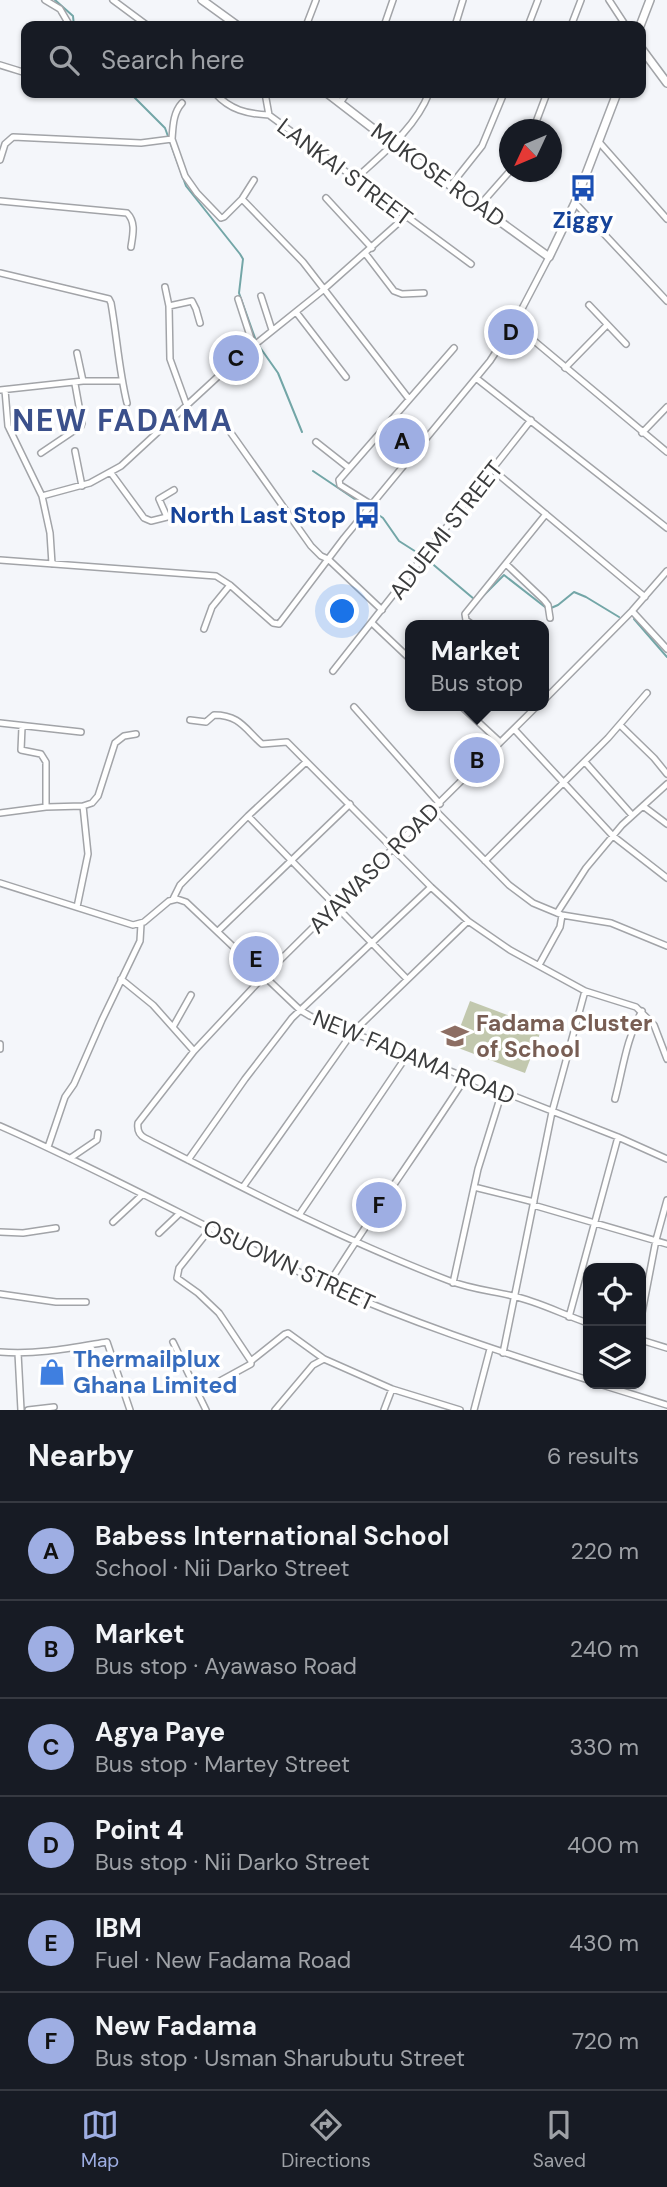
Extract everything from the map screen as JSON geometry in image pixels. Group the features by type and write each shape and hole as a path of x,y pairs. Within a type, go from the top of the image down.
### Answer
{"street":[{"path":"45,0 60,9 67,21"},
{"path":"113,0 139,21"},
{"path":"202,0 231,21"},
{"path":"308,21 316,0"},
{"path":"386,21 393,0"},
{"path":"457,21 463,0"},
{"path":"530,21 538,0"},
{"path":"573,21 581,0"},
{"path":"609,0 623,21"},
{"path":"642,21 650,0"},
{"path":"646,55 667,83"},
{"path":"0,65 21,71"},
{"name":"LANKAI STREET","path":"220,98 231,108 249,114 269,115 471,264"},
{"path":"266,98 269,115"},
{"name":"MUKOSE ROAD","path":"334,98 549,257"},
{"path":"340,103 344,98"},
{"path":"355,180 413,121 426,98"},
{"path":"451,185 482,146 502,98"},
{"path":"537,119 545,98"},
{"path":"0,560 216,576 273,623 279,624 365,513 477,378 514,324 575,203 615,98"},
{"path":"182,103 168,140 185,176 197,193 224,218 254,180"},
{"path":"0,160 5,144 13,138 141,143 168,140"},
{"path":"599,142 667,219"},
{"path":"480,205 500,182"},
{"path":"242,198 288,245 409,399"},
{"path":"326,198 372,248"},
{"path":"0,201 127,212 134,228 131,247"},
{"path":"575,203 667,300"},
{"path":"42,496 82,486 111,473 133,457 253,345 323,290 405,217"},
{"path":"365,253 394,291 402,294 424,293"},
{"path":"0,273 109,299 127,403"},
{"path":"165,287 169,306 170,359 187,406"},
{"path":"261,296 272,330"},
{"path":"238,299 253,345"},
{"path":"169,306 192,301 200,323"},
{"path":"589,305 626,344"},
{"path":"296,312 346,377"},
{"path":"514,324 667,452"},
{"path":"565,368 607,325"},
{"path":"371,506 339,483 349,468 454,348"},
{"path":"77,353 83,382"},
{"path":"477,378 667,528"},
{"path":"52,564 50,533 42,496 8,426 3,390 122,381"},
{"path":"41,453 81,426 75,384"},
{"path":"642,433 667,407"},
{"name":"ADUEMI STREET","path":"333,671 531,420"},
{"path":"226,425 316,551 382,610"},
{"path":"316,442 349,468"},
{"path":"75,451 82,486"},
{"path":"493,470 645,597"},
{"path":"111,473 145,518 151,522 167,517 159,499 174,491"},
{"path":"466,620 464,615 475,600 546,514"},
{"path":"506,565 544,600 549,608 550,618"},
{"path":"549,695 632,611 667,571"},
{"path":"204,629 212,607 230,585"},
{"path":"632,611 667,649"},
{"path":"372,624 405,654"},
{"path":"485,861 585,762 647,693"},
{"path":"354,707 440,804"},
{"path":"466,711 500,743"},
{"name":"AYAWASO ROAD","path":"188,1160 145,1138 139,1132 138,1123 194,1051 264,976 532,711"},
{"path":"190,720 206,722 216,715 233,718 260,743 285,741 467,921 510,950 585,991 631,1004 642,1011 659,1033 667,1059"},
{"path":"0,723 81,732"},
{"path":"620,725 667,774"},
{"path":"22,727 21,750 41,754 46,762 46,807"},
{"path":"514,729 614,836 667,878"},
{"path":"0,813 92,803 98,796 115,743 124,736 136,734"},
{"path":"0,883 129,924 141,924 165,902 173,899 180,885 306,762"},
{"path":"585,762 632,815"},
{"path":"539,965 560,927 559,914 586,869 632,815 667,784"},
{"path":"218,931 350,804"},
{"path":"77,907 88,854 83,806"},
{"path":"643,806 667,824"},
{"path":"434,809 485,861 533,903 559,914 611,923 667,946"},
{"path":"248,816 407,979"},
{"path":"430,887 300,1010 266,1050 188,1160 355,1241 453,1283 514,1296 583,1321"},
{"name":"NEW FADAMA ROAD","path":"173,899 186,902 300,1010 323,1022 618,1137 667,1159"},
{"path":"243,1187 352,1032 467,921"},
{"path":"48,1147 65,1097 74,1084 140,942 141,924"},
{"path":"121,979 141,993 194,1051"},
{"path":"503,1353 552,1112 585,991"},
{"path":"173,1027 191,995"},
{"path":"615,1099 632,1031 642,1011"},
{"path":"299,1215 408,1054"},
{"path":"328,1285 466,1077"},
{"path":"453,1283 480,1160 502,1092"},
{"name":"OSUOWN STREET","path":"0,1126 72,1157 179,1214 328,1285 427,1327 583,1378"},
{"path":"72,1157 97,1140 98,1133"},
{"path":"569,1317 618,1137"},
{"path":"474,1187 667,1244"},
{"path":"113,1222 142,1195"},
{"path":"646,1292 667,1200"},
{"path":"159,1233 179,1214"},
{"path":"0,1232 23,1233 56,1228"},
{"path":"210,1229 178,1268 177,1278 219,1313 251,1361"},
{"path":"0,1294 57,1302 86,1302"},
{"path":"198,1393 249,1367 251,1361 288,1334 324,1359 392,1389 460,1410"},
{"path":"646,1341 667,1348"},
{"path":"0,1352 63,1350 107,1342 130,1410"},
{"path":"173,1342 206,1410"},
{"path":"474,1410 490,1349"},
{"path":"18,1353 21,1410"},
{"path":"275,1410 291,1394 313,1364 324,1359"},
{"path":"384,1410 392,1389"},
{"path":"615,1389 667,1405"},
{"path":"28,1410 54,1407"}],"green space":[{"path":"470,1001 542,1028 525,1073 453,1046"}],"waterway":[{"path":"55,0 73,16 74,21"},
{"path":"135,98 165,128 186,186 243,259 239,293 255,338"},
{"path":"259,346 278,373 302,432"},
{"path":"313,471 365,506"},
{"path":"373,511 383,518 399,541 421,555"},
{"path":"429,561 474,599"},
{"path":"479,600 504,575 545,607"},
{"path":"551,608 574,592 619,617"},
{"path":"634,619 667,657"}],"place":[{"name":"Ziggy","path":"583,188"},
{"name":"Point 4","path":"511,332"},
{"name":"Agya Paye","path":"236,358"},
{"name":"Babess International School","path":"402,441"},
{"name":"North Last Stop","path":"367,515"},
{"name":"Market","path":"477,760"},
{"name":"IBM","path":"256,959"},
{"name":"Fadama Cluster of School","path":"455,1036"},
{"name":"New Fadama","path":"379,1205"},
{"name":"Thermailplux Ghana Limited","path":"52,1372"}],"district":[{"name":"NEW FADAMA","path":"123,421"}]}
